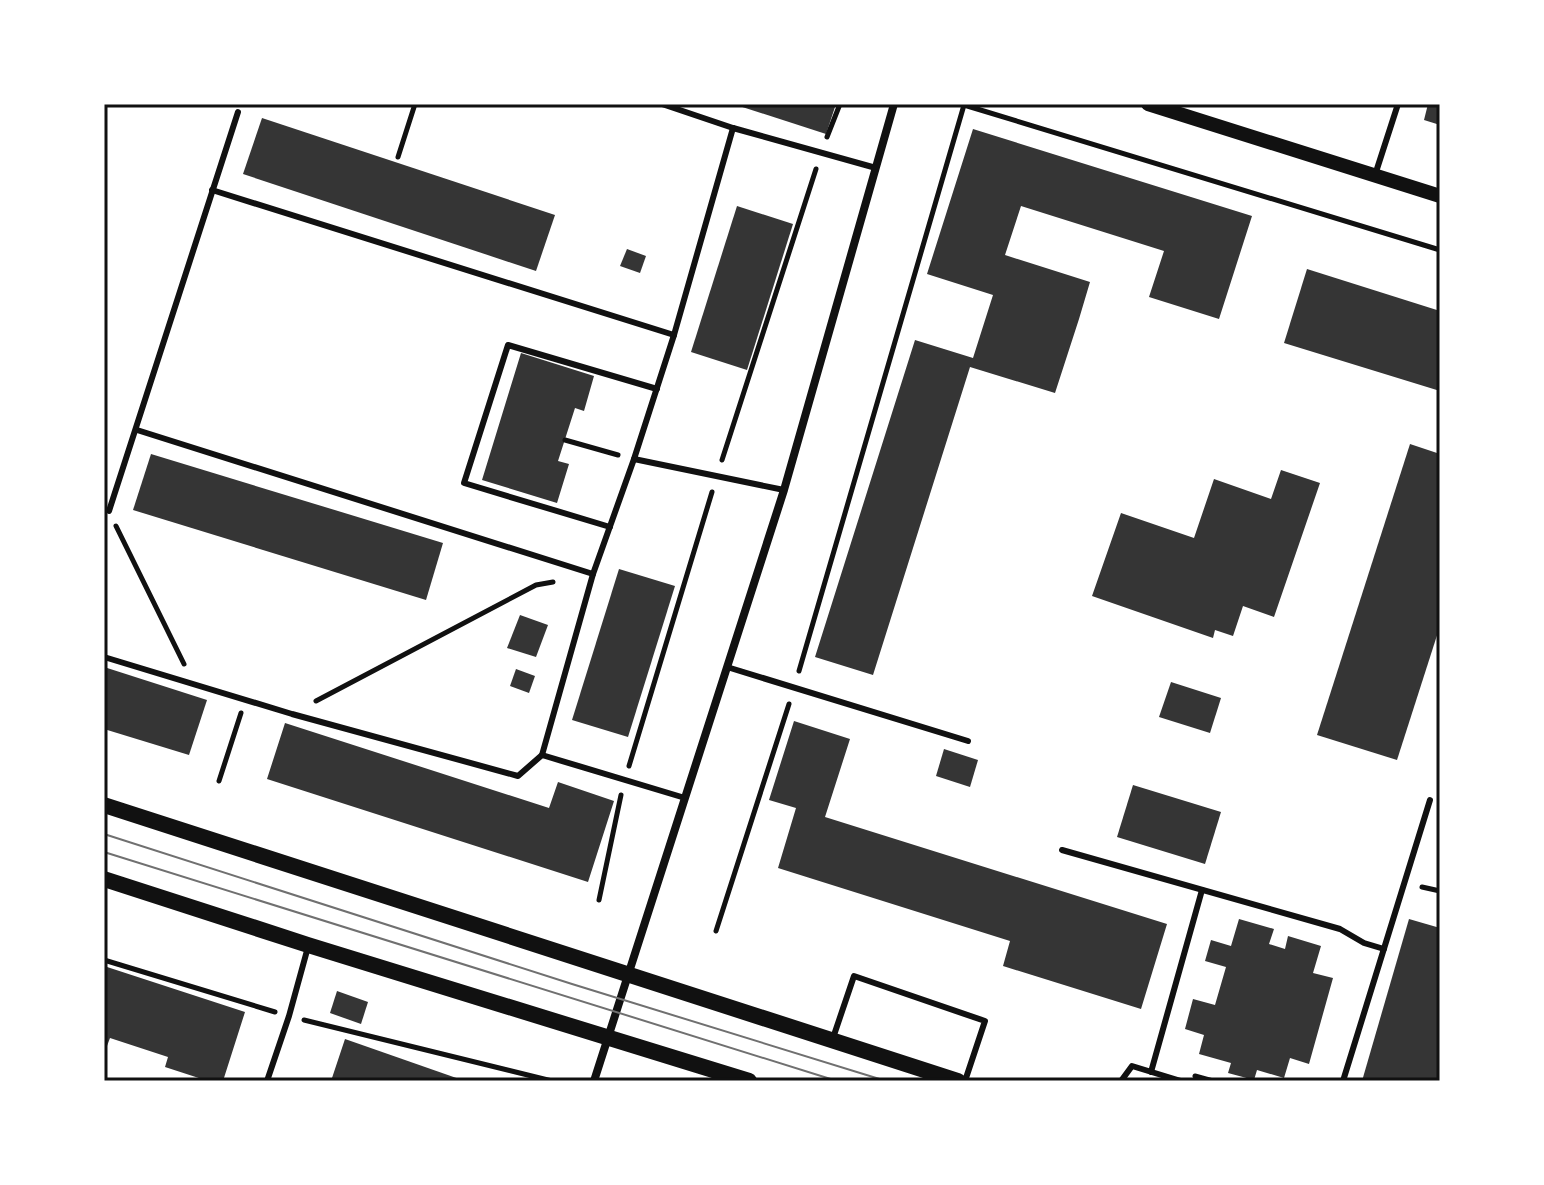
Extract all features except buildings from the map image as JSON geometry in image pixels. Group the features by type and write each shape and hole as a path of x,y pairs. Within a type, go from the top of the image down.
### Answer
{"main road":[{"path":"104,805 958,1081"},
{"path":"104,879 749,1081"}],"street":[{"path":"594,1081 784,490 894,104"},
{"path":"1148,104 1440,196"}],"lane":[{"path":"662,104 733,128 876,168"},
{"path":"1375,175 1398,104"},
{"path":"109,511 238,112"},
{"path":"104,657 244,701 518,776 542,755 593,574 674,335 733,128"},
{"path":"212,190 674,335"},
{"path":"610,527 464,483 508,345 657,389"},
{"path":"137,430 593,574"},
{"path":"634,459 784,490"},
{"path":"727,667 968,741"},
{"path":"542,755 685,798"},
{"path":"1343,1081 1430,800"},
{"path":"1062,850 1340,929 1364,943 1384,949"},
{"path":"1151,1072 1202,890"},
{"path":"267,1081 308,945"},
{"path":"832,1040 854,976 985,1021 965,1081"},
{"path":"1121,1081 1132,1066 1181,1081"}],"path":[{"path":"398,157 415,104"},
{"path":"599,900 624,781 717,475 821,153 840,104"},
{"path":"716,931 794,686 964,105 1440,250"},
{"path":"565,440 615,454"},
{"path":"109,511 195,686"},
{"path":"292,714 536,585 593,574"},
{"path":"219,781 244,701"},
{"path":"104,960 289,1016 552,1081"}],"tram line":[{"path":"104,834 886,1081"},
{"path":"104,852 837,1081"}]}
